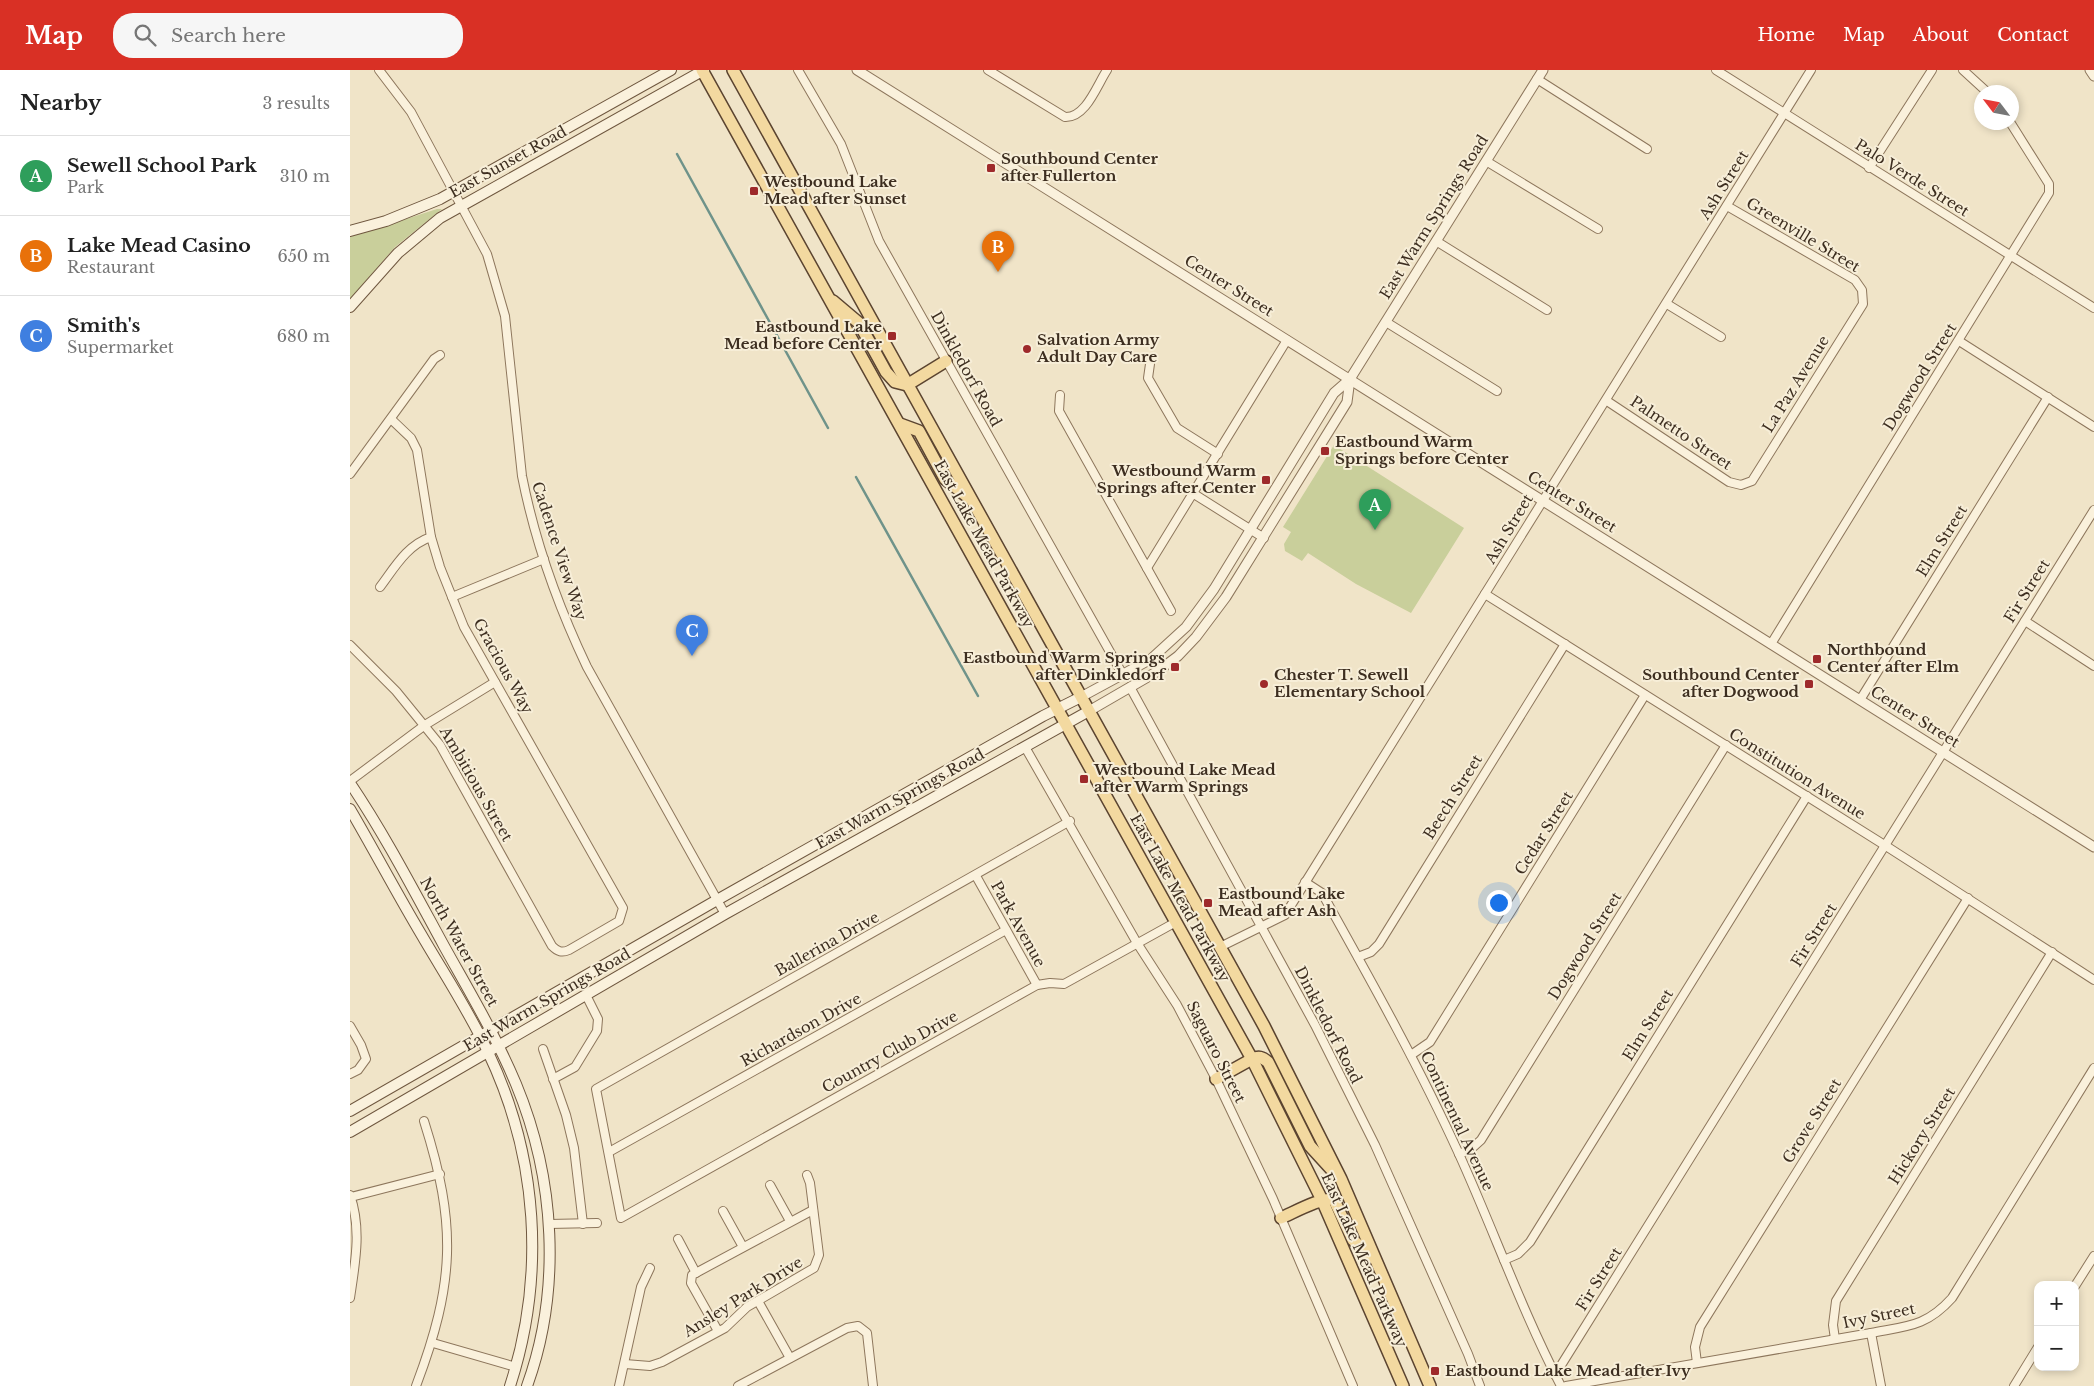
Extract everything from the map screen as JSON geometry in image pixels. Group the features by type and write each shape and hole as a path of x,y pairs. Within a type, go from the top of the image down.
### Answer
{"main road":[{"name":"East Sunset Road","path":"350,231 426,207 671,70"},
{"name":"East Sunset Road","path":"350,307 410,243 440,218 703,70"},
{"name":"East Lake Mead Parkway","path":"703,70 1059,708 1252,1059 1322,1200 1403,1386"},
{"name":"East Lake Mead Parkway","path":"733,70 1264,1026 1341,1179 1430,1386"},
{"path":"828,296 859,323 886,372 894,382 907,385 946,361"},
{"path":"900,424 918,432 945,480 974,502"},
{"name":"East Warm Springs Road","path":"350,1111 844,828 1059,708 1082,698"},
{"name":"East Warm Springs Road","path":"350,1132 725,914 1089,711"},
{"name":"North Water Street","path":"350,782 388,846 490,1030 517,1086 532,1129 546,1185 549,1224 549,1264 544,1319 527,1386"},
{"name":"North Water Street","path":"350,809 488,1052 519,1140 532,1213 532,1290 524,1339 510,1386"},
{"path":"844,828 852,843"},
{"path":"1216,1079 1258,1057 1268,1062 1310,1146 1341,1179"},
{"path":"1281,1218 1330,1198 1334,1200 1353,1240 1378,1262"}],"street":[{"name":"Cadence View Way","path":"379,70 411,112 487,254 505,316 522,476 527,502 544,559 572,637 725,914"},
{"name":"Dinkledorf Road","path":"798,70 841,144 879,241 1123,675"},
{"name":"Center Street","path":"857,70 2094,847"},
{"path":"988,70 1065,118 1070,118 1081,112 1107,70"},
{"name":"East Warm Springs Road","path":"1082,698 1151,659 1186,627 1209,595 1334,393 1350,379 1543,70"},
{"name":"Palo Verde Street","path":"1716,70 2094,308"},
{"name":"Ash Street","path":"1220,947 1285,915 1811,70"},
{"path":"1869,168 1932,70"},
{"path":"1963,70 1979,85"},
{"path":"2090,70 2094,76"},
{"path":"1537,79 1647,149"},
{"name":"Dogwood Street","path":"1771,644 2049,193 2049,184 2015,130"},
{"path":"1486,161 1598,229"},
{"name":"Greenville Street","path":"1727,206 1855,280 1862,290"},
{"path":"1436,241 1547,310"},
{"name":"La Paz Avenue","path":"1740,485 1752,481 1863,304 1862,290"},
{"path":"1667,304 1721,337"},
{"path":"1386,322 1496,391"},
{"path":"1147,568 1287,340"},
{"path":"1959,341 2094,427"},
{"path":"351,468 391,420 434,359 440,356"},
{"path":"1150,364 1148,378 1177,428 1218,454"},
{"name":"East Warm Springs Road","path":"1089,711 1178,656 1212,618 1264,538 1347,402 1350,379"},
{"path":"1060,395 1059,411 1171,611"},
{"name":"Elm Street","path":"1860,700 2048,397"},
{"name":"Palmetto Street","path":"1607,400 1729,482 1740,485"},
{"name":"Gracious Way","path":"391,420 411,438 417,450 431,537 452,597 476,650 622,908 622,916 619,921 569,950 557,951"},
{"path":"1194,494 1264,538"},
{"name":"Fir Street","path":"1555,1374 2094,510"},
{"path":"380,587 407,551 416,543 431,537"},
{"path":"452,597 544,559"},
{"name":"Constitution Avenue","path":"1485,594 1886,846 2094,980"},
{"path":"2025,622 2094,666"},
{"name":"Beech Street","path":"1358,957 1371,952 1379,944 1565,644"},
{"name":"Ambitious Street","path":"350,645 396,691 440,746 548,939 557,951"},
{"path":"350,782 425,725 495,682"},
{"name":"Dinkledorf Road","path":"1130,687 1315,1026 1375,1145 1468,1354 1480,1386"},
{"name":"Cedar Street","path":"1411,1055 1430,1042 1645,695"},
{"name":"Dogwood Street","path":"1459,1154 1481,1140 1726,745"},
{"name":"Saguaro Street","path":"1025,747 1070,822 1137,943 1177,1005 1216,1079 1281,1218 1353,1386"},
{"name":"Elm Street","path":"1504,1260 1518,1254 1530,1242 1807,796"},
{"name":"Ballerina Drive","path":"609,1152 596,1089 1070,822"},
{"name":"Park Avenue","path":"976,876 1037,985"},
{"name":"Continental Avenue","path":"1305,882 1322,892 1411,1055 1459,1154 1542,1351 1561,1386"},
{"name":"Grove Street","path":"1697,1363 1695,1347 1700,1327 1968,898"},
{"name":"Country Club Drive","path":"609,1152 621,1218 1037,985 1050,983 1064,984 1176,922"},
{"name":"Richardson Drive","path":"609,1152 1006,930"},
{"name":"Hickory Street","path":"1835,1339 1833,1325 1836,1301 2052,952"},
{"path":"553,1079 574,1067 597,1031 598,1019 586,995"},
{"path":"350,1026 361,1045 366,1059 358,1070 350,1074"},
{"path":"543,1049 566,1115 574,1148 583,1224"},
{"name":"Ivy Street","path":"1566,1386 1871,1333 1921,1323 1938,1314 1952,1298 2094,1068"},
{"path":"416,1386 433,1342 444,1296 448,1248 447,1222 440,1174 424,1120"},
{"path":"350,1298 357,1249 350,1196 440,1174"},
{"name":"Ansley Park Drive","path":"625,1364 655,1366 718,1332 758,1301 812,1271 817,1265 818,1255 808,1174"},
{"path":"770,1185 790,1222"},
{"path":"718,1332 690,1281 690,1277 813,1210"},
{"path":"723,1212 743,1247"},
{"path":"549,1224 597,1223"},
{"path":"678,1239 696,1273"},
{"path":"2078,1281 2094,1256"},
{"path":"619,1386 640,1286 650,1268"},
{"path":"758,1301 790,1358"},
{"path":"739,1386 844,1329 855,1326 861,1327 868,1335 873,1386"},
{"path":"1871,1333 1881,1386"},
{"path":"433,1342 516,1368"},
{"path":"2014,1386 2034,1354"}],"green space":[{"path":"442,209 395,247 350,299 350,237"},
{"path":"1334,445 1464,528 1411,613 1356,584 1308,553 1302,561 1285,551 1284,544 1291,532 1283,527"}],"waterway":[{"path":"677,154 828,428"},
{"path":"856,477 978,696"}],"place":[{"name":"Southbound Center after Fullerton","path":"991,168"},
{"name":"Westbound Lake Mead after Sunset","path":"754,191"},
{"name":"Lake Mead Casino","path":"998,272"},
{"name":"Eastbound Lake Mead before Center","path":"892,336"},
{"name":"Salvation Army Adult Day Care","path":"1027,349"},
{"name":"Eastbound Warm Springs before Center","path":"1325,451"},
{"name":"Westbound Warm Springs after Center","path":"1266,480"},
{"name":"Sewell School Park","path":"1375,530"},
{"name":"Smith's","path":"692,656"},
{"name":"Northbound Center after Elm","path":"1817,659"},
{"name":"Eastbound Warm Springs after Dinkledorf","path":"1175,667"},
{"name":"Chester T. Sewell Elementary School","path":"1264,684"},
{"name":"Southbound Center after Dogwood","path":"1809,684"},
{"name":"Westbound Lake Mead after Warm Springs","path":"1084,779"},
{"name":"Eastbound Lake Mead after Ash","path":"1208,903"},
{"name":"Eastbound Lake Mead after Ivy","path":"1435,1371"}]}
